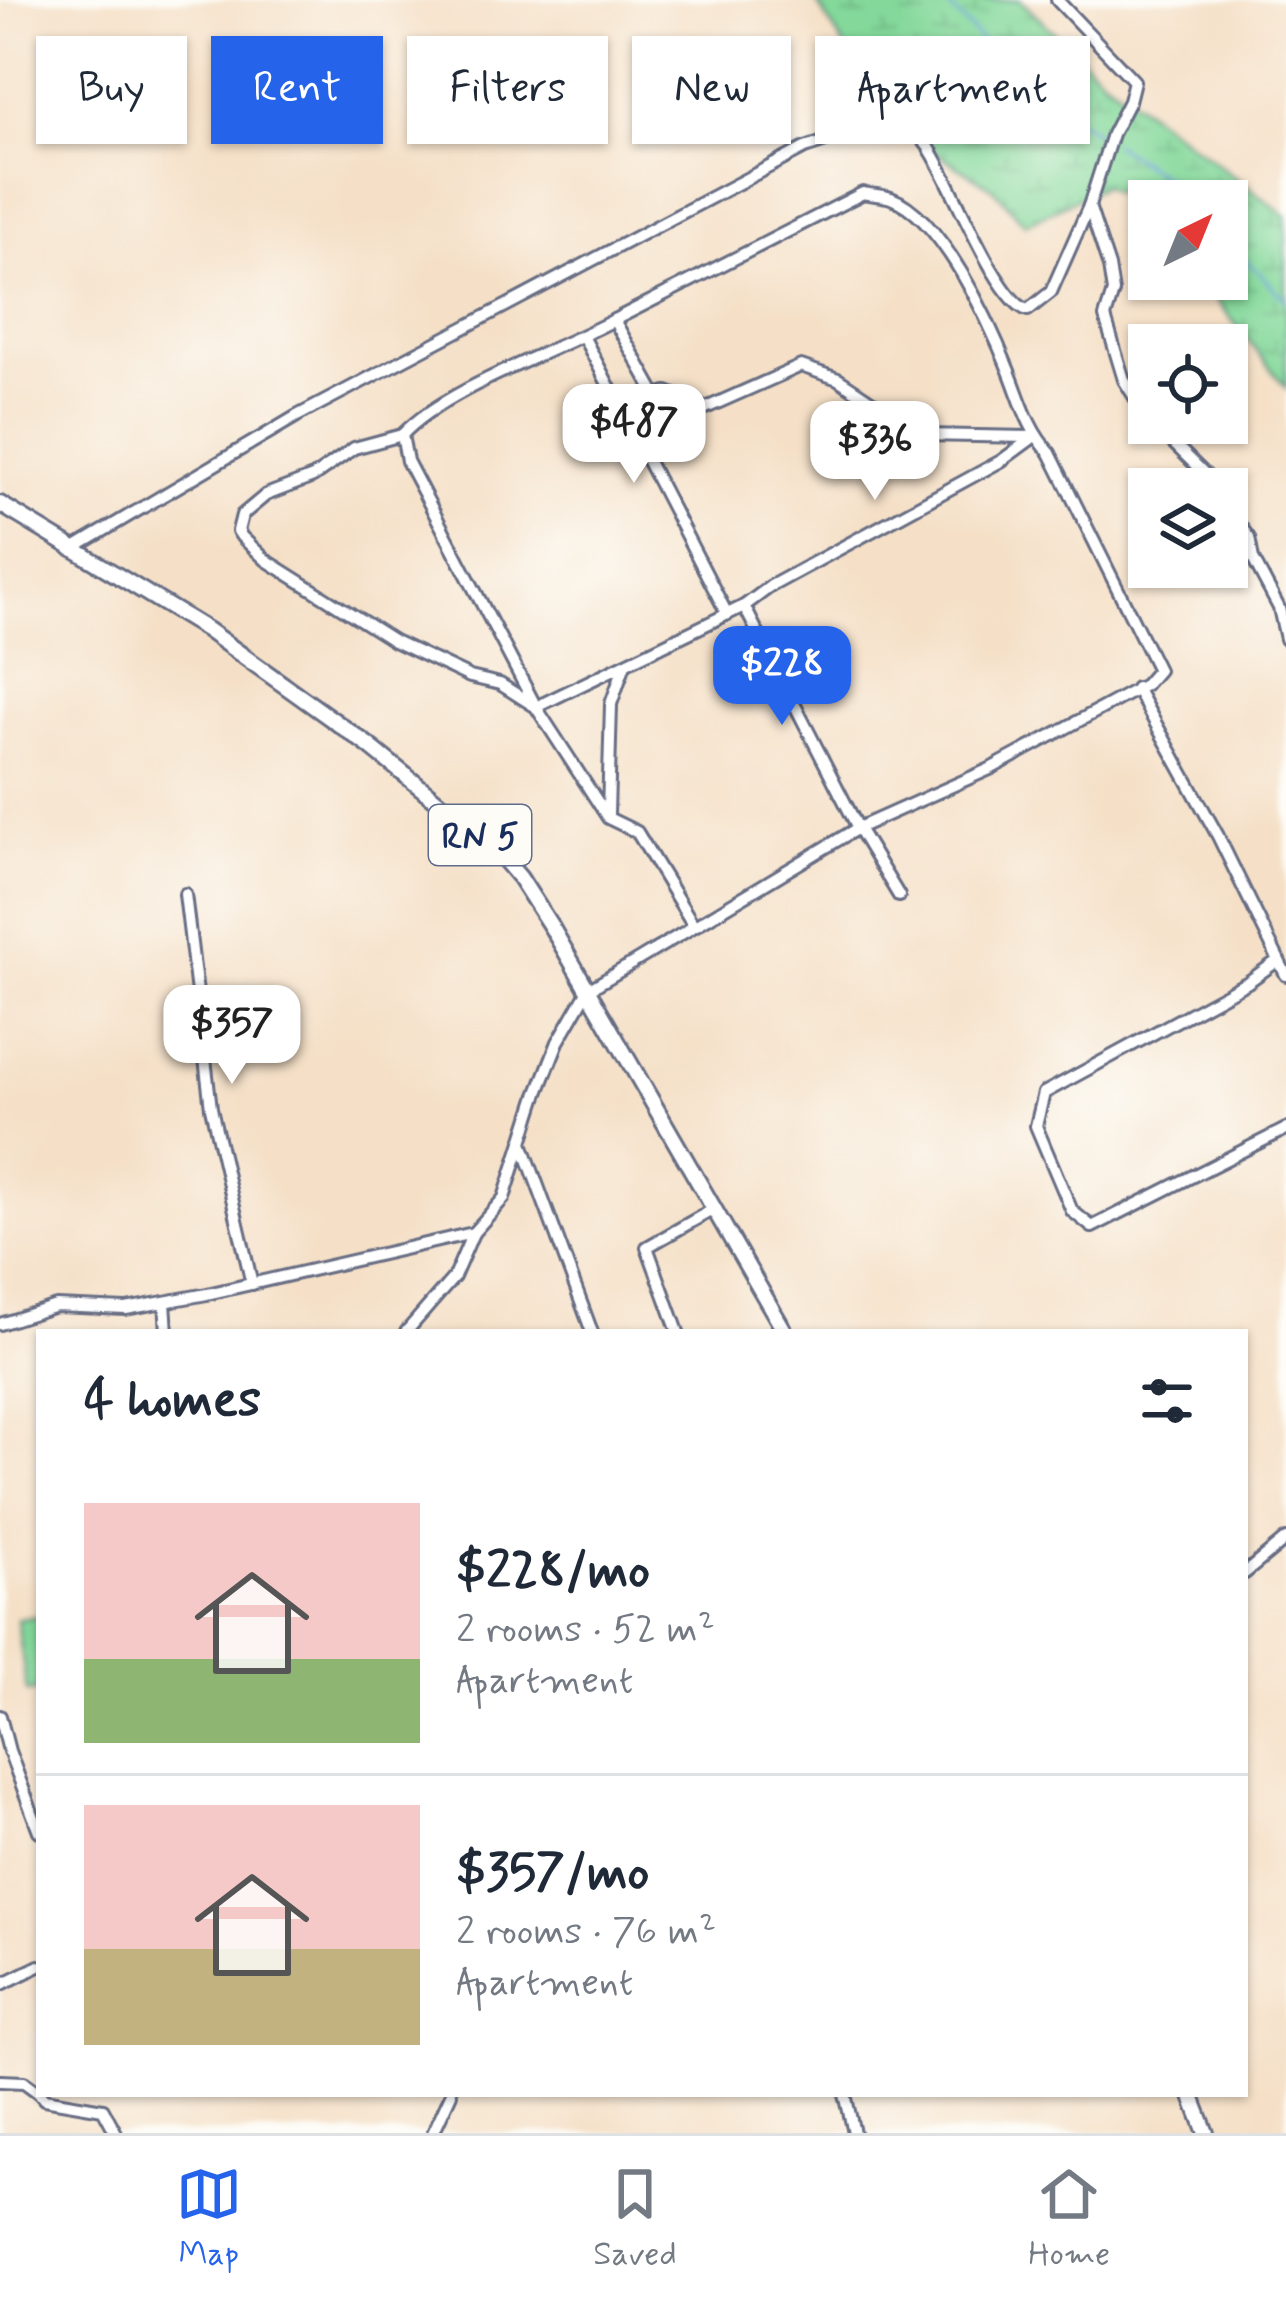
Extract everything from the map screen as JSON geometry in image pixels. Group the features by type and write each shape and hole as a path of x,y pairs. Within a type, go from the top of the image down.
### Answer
{"main road":[{"name":"RN 5","path":"0,504 257,663 493,846 520,878 588,990 783,1329"},
{"path":"1192,2097 1206,2133"}],"street":[{"path":"71,550 297,416 805,148 898,117 929,147 981,250 1019,308 1028,310 1051,292 1135,81 1057,0"},
{"path":"409,1329 454,1277 473,1233 504,1198 558,1042 588,990 857,828 990,769 1145,685 1158,670 1050,453 1034,436 989,321 950,255 924,223 893,199 863,193 450,399 418,418 402,435 354,448 313,477 266,494 242,515 238,530 266,560 394,640 470,677 500,684 536,707"},
{"path":"1089,206 1113,292 1106,317 1128,386"},
{"path":"614,320 656,395 667,392 706,408 801,366 838,379 922,435 1034,436"},
{"path":"583,336 727,614"},
{"path":"402,435 407,461 536,707 608,818 637,832 694,926"},
{"path":"536,707 744,606 771,586 1001,461 1034,436"},
{"path":"1174,444 1198,468"},
{"path":"1248,537 1253,559 1279,608 1286,639"},
{"path":"744,606 857,828 899,896"},
{"path":"608,818 611,704 625,664"},
{"path":"1136,688 1218,836 1286,975"},
{"path":"185,895 211,1108 252,1284"},
{"path":"1277,962 1045,1093 1036,1126 1072,1211 1092,1227 1286,1130"},
{"path":"521,1143 591,1329"},
{"path":"677,1329 647,1247 714,1209"},
{"path":"0,1324 56,1306 126,1309 165,1302 473,1233"},
{"path":"165,1302 167,1329"},
{"path":"1248,1571 1286,1539"},
{"path":"0,1716 36,1823"},
{"path":"0,1985 36,1967"},
{"path":"0,2081 23,2082 36,2091"},
{"path":"42,2097 104,2110 116,2133"},
{"path":"433,2133 450,2097"},
{"path":"846,2097 854,2133"}],"green space":[{"path":"815,0 1020,0 1058,36 838,36"},
{"path":"1090,66 1239,180 1128,180 1128,198 1102,186 1025,224 994,189 922,144 1090,144"},
{"path":"1248,187 1286,215 1286,388 1248,340 1248,324 1236,324 1217,300 1248,300"},
{"path":"36,1616 36,1690 27,1692 17,1619"}],"waterway":[{"path":"943,0 1018,80 1105,138"},
{"path":"1113,143 1168,180"},
{"path":"1248,261 1286,300"}]}
